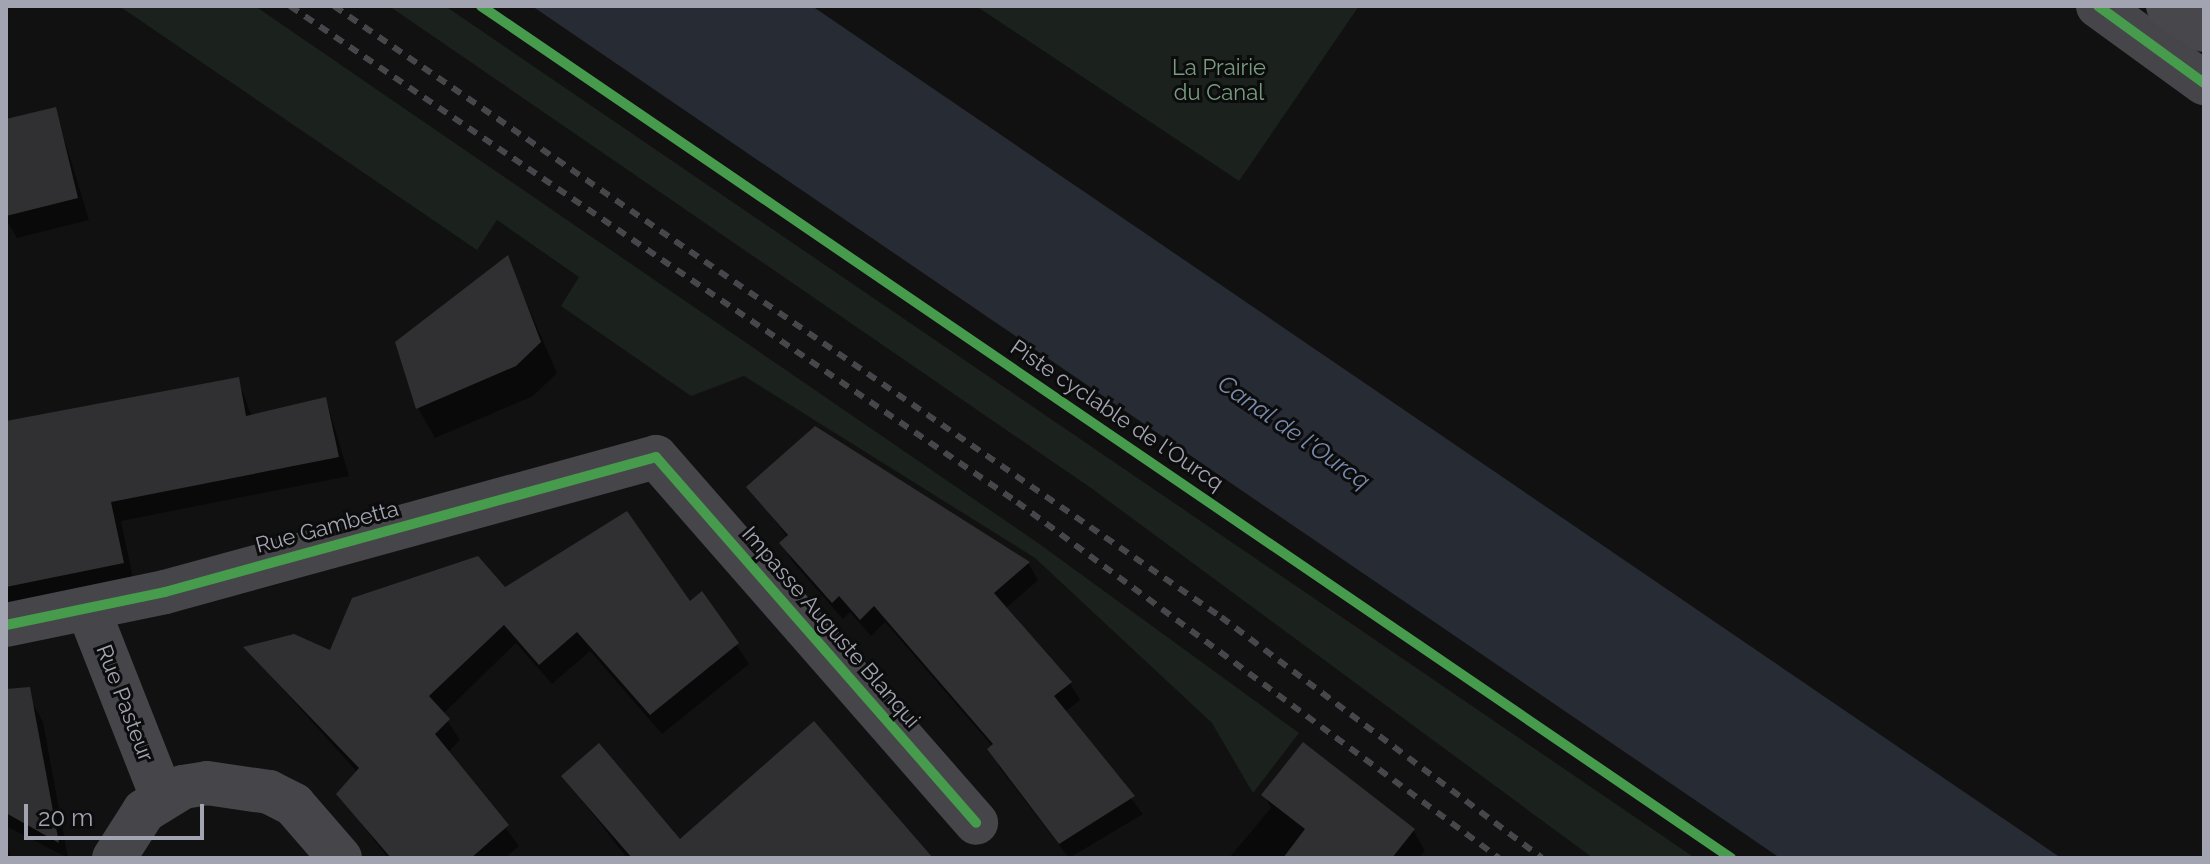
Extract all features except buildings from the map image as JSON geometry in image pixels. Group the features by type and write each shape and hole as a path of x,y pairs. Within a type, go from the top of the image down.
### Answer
{"main road":[{"path":"2168,6 2204,30"}],"street":[{"path":"2098,6 2204,83"},
{"name":"Rue Gambetta","path":"6,625 88,609 656,457"},
{"name":"Impasse Auguste Blanqui","path":"656,457 976,823"},
{"name":"Rue Pasteur","path":"88,609 162,797"},
{"path":"114,858 144,811 162,797 207,783 269,792 294,805 340,858"}],"green space":[{"path":"119,6 255,6 1038,543 1299,733 1253,793 1212,723 1035,558 744,376 691,396 561,306 579,277 497,220 477,250"},
{"path":"389,6 445,6 1695,858 1593,858 1091,488"},
{"name":"La Prairie du Canal","path":"976,6 1359,6 1239,181"}],"water":[{"name":"Canal de l'Ourcq","path":"532,6 812,6 2061,858 1780,858"}],"railway":[{"path":"290,6 1017,502 1499,858"},
{"path":"334,6 1221,617 1542,858"}],"cycle path":[{"name":"Piste cyclable de l'Ourcq","path":"481,6 1731,858"},
{"path":"2098,6 2204,83"},
{"path":"6,625 165,592 656,457 976,823"}]}
